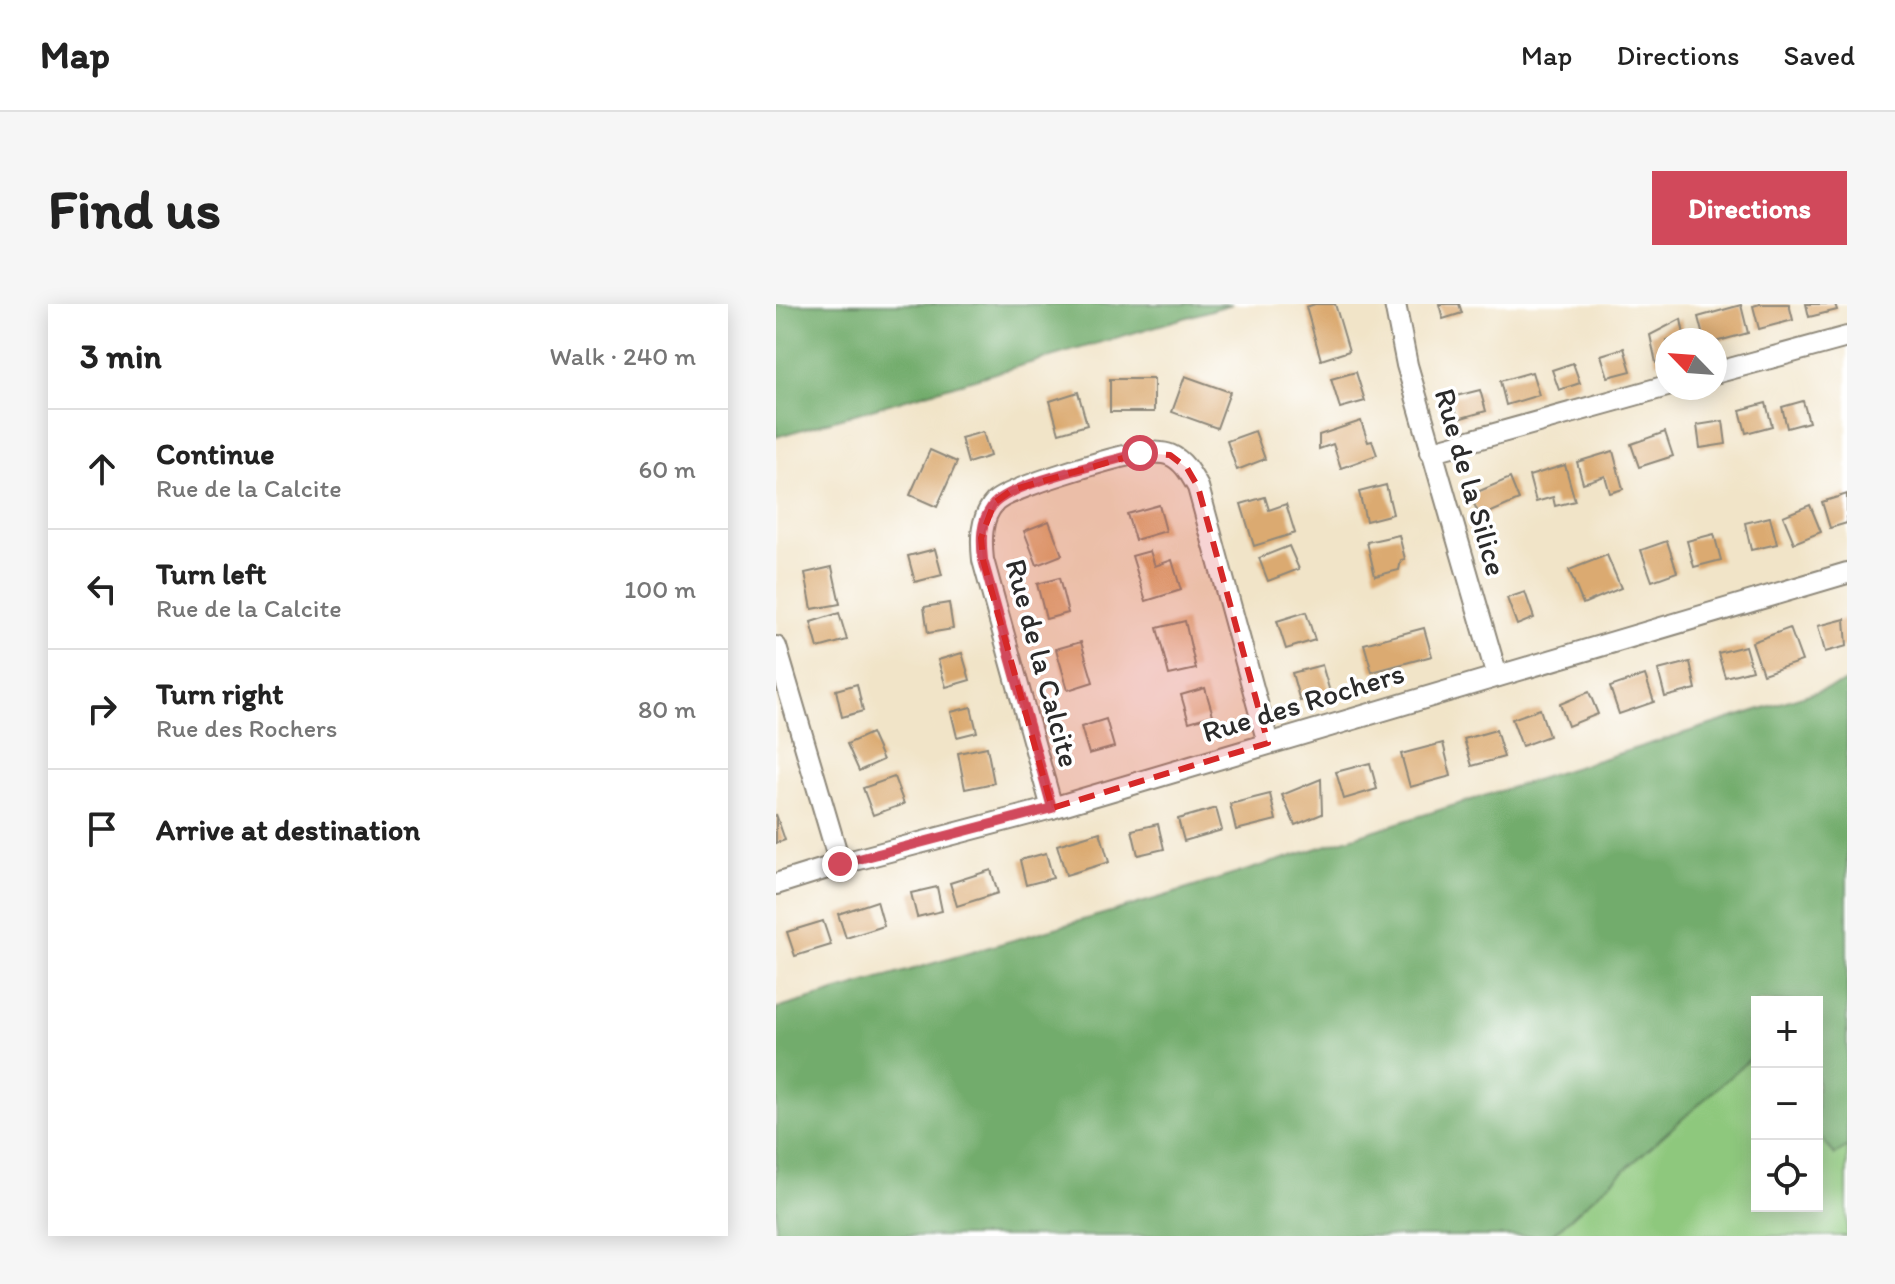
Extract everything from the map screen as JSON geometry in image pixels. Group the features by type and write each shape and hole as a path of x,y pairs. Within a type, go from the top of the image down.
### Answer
{"street":[{"name":"Rue de la Silice","path":"1395,304 1430,452 1497,676"},
{"path":"1727,370 1847,337"},
{"path":"1430,452 1655,389"},
{"name":"Rue de la Calcite","path":"1052,808 983,560 981,538 985,518 994,503 1012,490 1140,453 1170,455 1187,468 1198,487 1268,743"},
{"name":"Rue des Rochers","path":"776,884 1052,808 1847,573"},
{"path":"776,647 840,864"}],"highlighted area":[{"path":"1140,453 1170,455 1187,468 1198,487 1268,743 1052,808 983,560 981,538 994,503 1012,490"}],"green space":[{"path":"776,304 1232,304 776,437"},
{"path":"1847,682 1847,1146 1835,1155 1823,1140 1823,996 1751,996 1751,1058 1550,1236 776,1236 776,1009 1165,896"},
{"path":"1751,1058 1751,1212 1823,1212 1823,1140 1835,1154 1847,1146 1847,1236 1550,1236"}],"building":[{"path":"1335,304 1349,351 1321,360 1306,307"},
{"path":"1439,304 1459,304 1462,313 1443,319"},
{"path":"1789,304 1793,320 1759,329 1753,306"},
{"path":"1806,304 1835,304 1837,310 1809,317"},
{"path":"1741,305 1748,333 1727,339 1727,328 1701,328 1698,317"},
{"path":"1681,319 1683,328 1664,328"},
{"path":"1655,332 1655,358 1650,335"},
{"path":"1624,348 1631,371 1608,377 1601,355"},
{"path":"1573,363 1580,383 1559,390 1552,370"},
{"path":"1356,372 1365,401 1340,408 1331,379"},
{"path":"1532,372 1539,395 1506,405 1500,381"},
{"path":"1185,376 1230,392 1217,428 1172,412"},
{"path":"1110,379 1154,379 1154,412 1110,412"},
{"path":"1480,390 1486,411 1458,419 1452,397"},
{"path":"1078,392 1087,425 1059,433 1050,401"},
{"path":"1803,401 1809,422 1787,428 1782,407"},
{"path":"1766,403 1772,426 1746,433 1740,410"},
{"path":"1361,421 1368,442 1372,441 1377,455 1341,468 1333,444 1319,449 1319,435"},
{"path":"1723,421 1726,444 1700,448 1697,425"},
{"path":"1255,431 1265,459 1237,470 1227,441"},
{"path":"983,432 990,456 968,463 961,438"},
{"path":"1665,432 1673,456 1639,467 1631,444"},
{"path":"930,450 957,462 937,507 910,495"},
{"path":"1613,451 1623,489 1610,493 1605,476 1583,483 1577,462"},
{"path":"1565,465 1575,501 1555,506 1553,497 1536,502 1529,476"},
{"path":"1510,478 1519,500 1480,517 1470,495"},
{"path":"1386,485 1393,514 1366,521 1359,492"},
{"path":"1847,494 1847,523 1830,528 1822,502"},
{"path":"1265,497 1269,510 1286,504 1295,533 1254,546 1241,504"},
{"path":"1159,505 1166,531 1135,540 1127,514"},
{"path":"1810,505 1821,532 1794,543 1783,516"},
{"path":"1770,517 1777,544 1751,550 1745,523"},
{"path":"1049,521 1062,555 1037,565 1024,531"},
{"path":"1714,534 1721,560 1694,567 1687,541"},
{"path":"1399,535 1405,559 1401,560 1399,570 1375,576 1367,542"},
{"path":"1667,541 1677,572 1652,581 1641,550"},
{"path":"1289,546 1299,569 1268,581 1259,558"},
{"path":"935,549 942,575 915,582 908,556"},
{"path":"1150,551 1155,566 1172,560 1181,590 1146,601 1132,556"},
{"path":"1607,555 1621,588 1583,604 1569,570"},
{"path":"832,567 840,604 812,609 805,573"},
{"path":"1059,578 1068,613 1046,619 1037,584"},
{"path":"1525,592 1534,618 1517,625 1507,598"},
{"path":"949,603 953,629 928,633 924,607"},
{"path":"1306,612 1315,640 1286,649 1277,621"},
{"path":"839,613 847,640 818,648 811,622"},
{"path":"1845,619 1847,646 1825,652 1818,626"},
{"path":"1185,621 1196,669 1169,675 1157,628"},
{"path":"1424,628 1432,656 1372,672 1364,644"},
{"path":"1790,628 1802,661 1763,674 1752,642"},
{"path":"1081,642 1093,682 1068,690 1056,649"},
{"path":"1745,646 1752,670 1725,677 1718,653"},
{"path":"962,653 970,680 946,687 938,660"},
{"path":"1690,662 1696,689 1665,697 1658,670"},
{"path":"1322,665 1330,692 1300,701 1292,673"},
{"path":"1645,675 1654,702 1619,714 1610,687"},
{"path":"857,684 863,711 842,717 836,690"},
{"path":"1205,688 1213,715 1189,722 1181,695"},
{"path":"1589,692 1598,714 1568,726 1560,704"},
{"path":"971,707 977,732 957,737 951,712"},
{"path":"1540,709 1549,736 1522,746 1512,719"},
{"path":"1106,719 1114,747 1089,754 1081,727"},
{"path":"1496,730 1504,757 1472,766 1464,739"},
{"path":"871,733 883,760 859,771 847,744"},
{"path":"1443,743 1451,776 1410,787 1401,754"},
{"path":"987,747 994,783 965,789 958,753"},
{"path":"1370,763 1377,789 1344,799 1336,772"},
{"path":"894,777 904,804 873,815 863,788"},
{"path":"1321,779 1322,814 1295,825 1282,795"},
{"path":"1270,794 1276,820 1236,830 1230,804"},
{"path":"1216,808 1222,830 1184,841 1178,819"},
{"path":"776,814 785,840 776,843"},
{"path":"1158,824 1164,849 1138,855 1132,830"},
{"path":"1100,832 1109,862 1066,875 1057,845"},
{"path":"1046,853 1053,878 1026,885 1020,860"},
{"path":"991,870 998,893 957,906 950,883"},
{"path":"937,887 942,911 917,917 911,893"},
{"path":"877,901 884,926 846,938 838,914"},
{"path":"823,921 831,945 795,956 787,932"}],"route":[{"path":"840,864 1052,808 983,560 981,538 985,518 994,503 1012,490 1140,453"}]}
